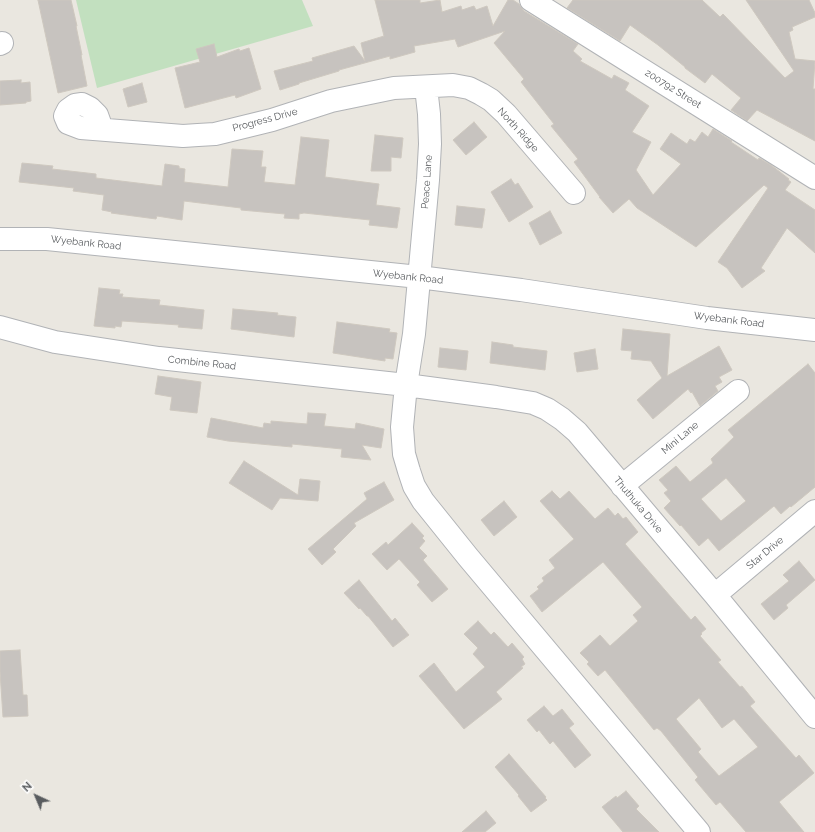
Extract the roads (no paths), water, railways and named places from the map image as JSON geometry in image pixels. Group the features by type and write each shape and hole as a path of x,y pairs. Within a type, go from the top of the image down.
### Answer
{"street":[{"name":"200792 Street","path":"531,0 815,178"},
{"name":"North Ridge","path":"426,87 453,85 469,88 481,94 506,114 574,194"},
{"name":"Progress Drive","path":"102,129 183,136 215,134 272,120 331,101 394,88 426,87"},
{"name":"Peace Lane","path":"419,278 430,144 426,87"},
{"name":"Wyebank Road","path":"0,239 47,239 419,278 529,291 707,318 815,330"},
{"path":"419,278 414,334 406,385 402,427 404,454 414,486 423,502 468,557 699,832"},
{"name":"Combine Road","path":"0,327 55,342 159,358 406,385"},
{"name":"Thuthuka Drive","path":"406,385 533,403 547,409 577,432 715,595 815,717"},
{"name":"Mini Lane","path":"622,486 738,391"},
{"name":"Star Drive","path":"715,595 815,511"}]}
